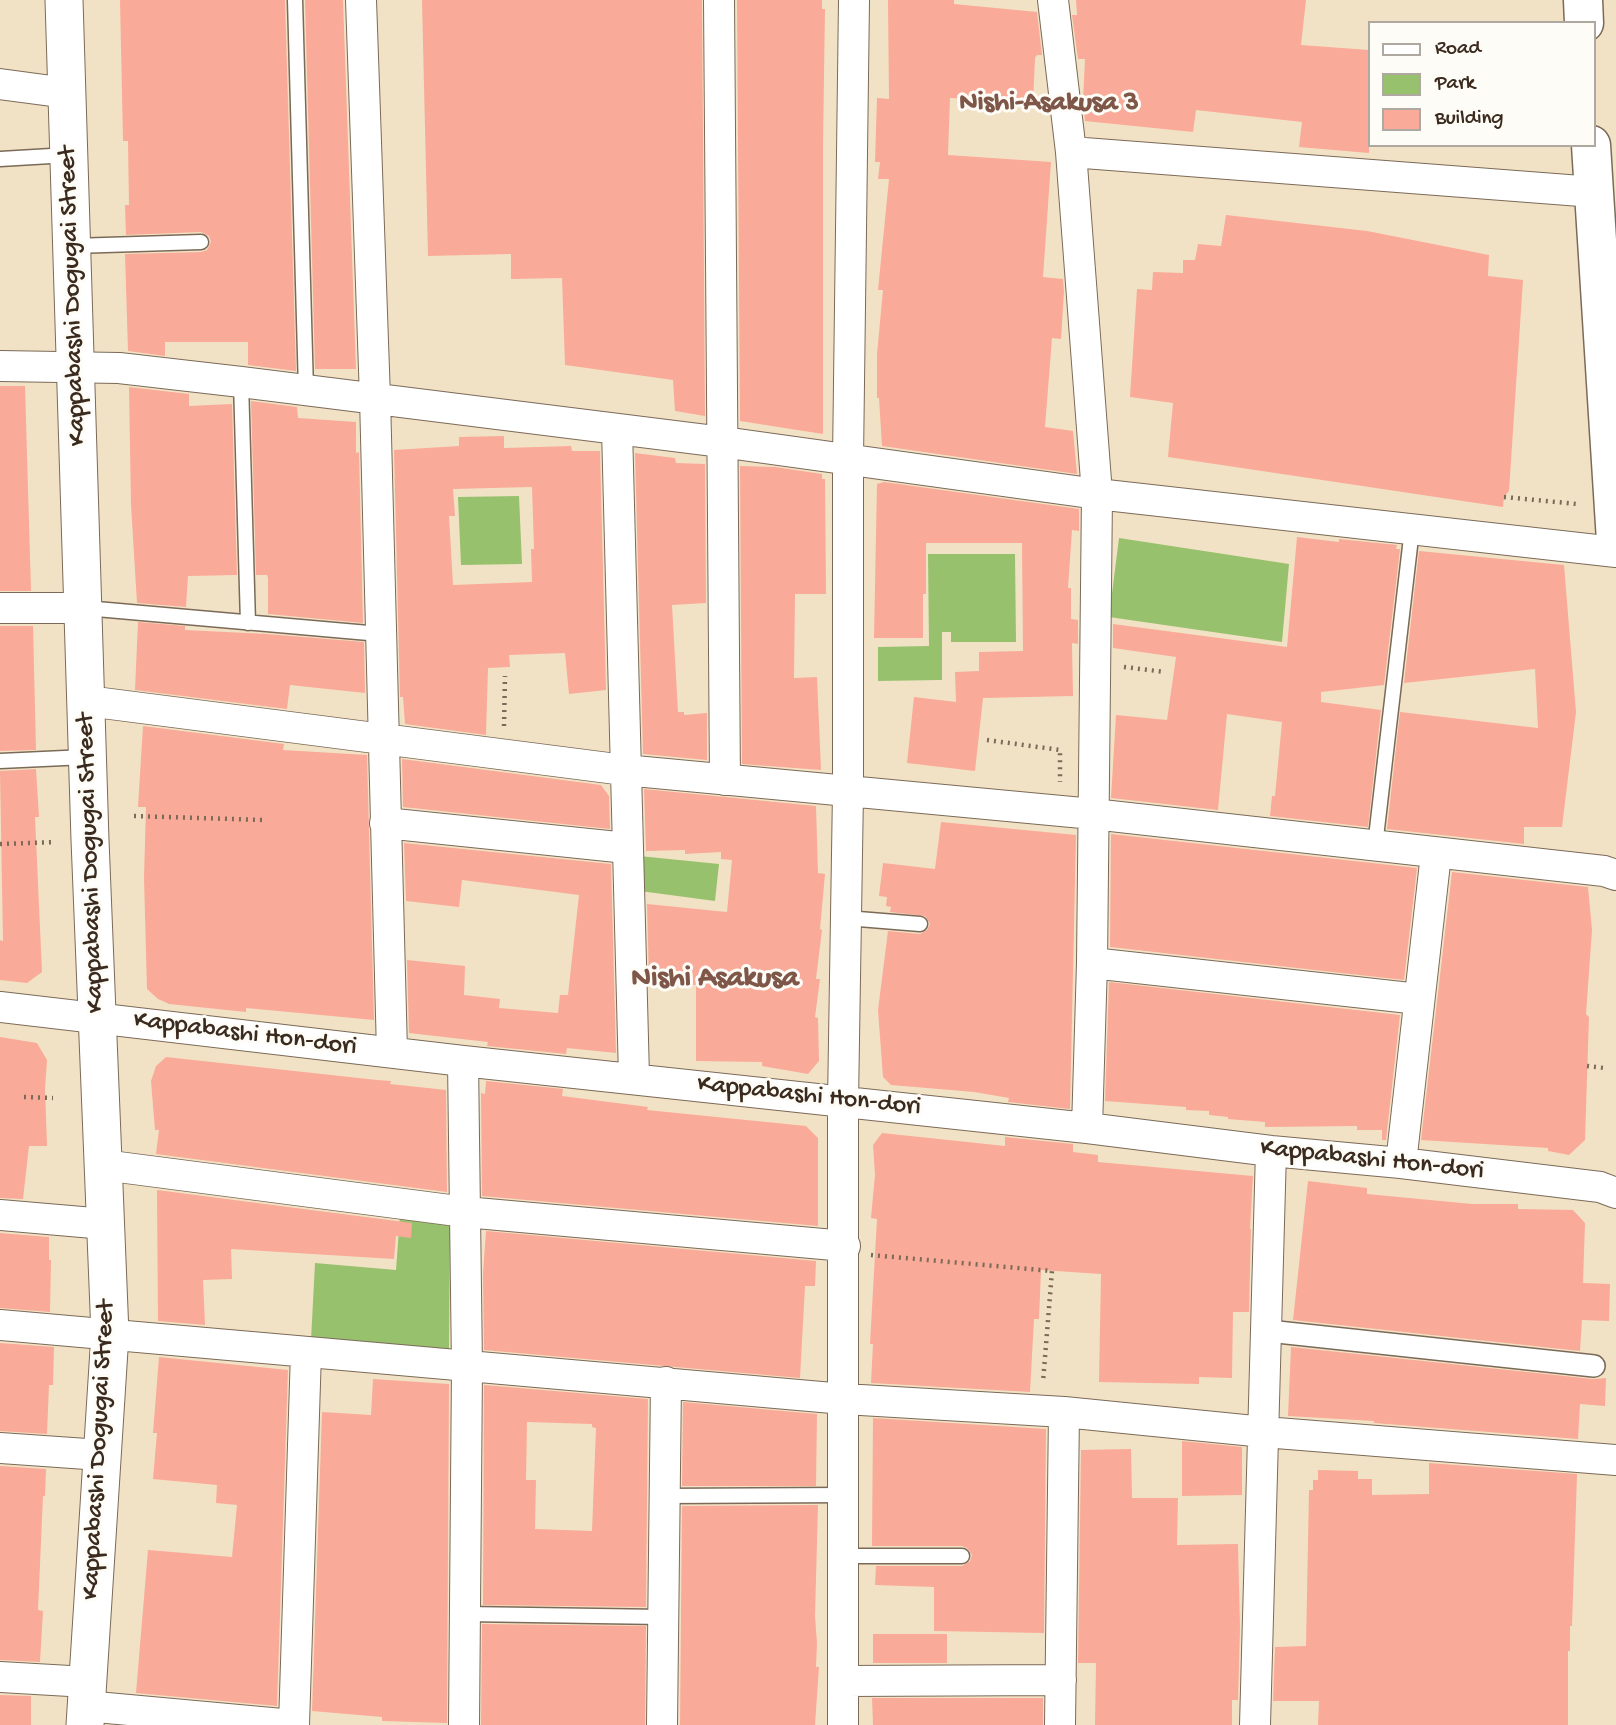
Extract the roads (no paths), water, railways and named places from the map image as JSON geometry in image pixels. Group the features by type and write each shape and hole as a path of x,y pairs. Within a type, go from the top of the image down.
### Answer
{"main road":[{"path":"1583,0 1584,21"},
{"path":"1591,147 1616,541"}],"street":[{"name":"Kappabashi Dogugai Street","path":"64,0 90,840 110,1334 86,1704"},
{"path":"361,0 391,1052"},
{"path":"719,0 725,780"},
{"path":"844,1725 843,1102 854,0"},
{"path":"1053,0 1071,152 1097,494 1092,964 1087,1128"},
{"path":"0,84 67,93"},
{"path":"1071,152 1594,192"},
{"path":"0,366 119,368 242,382 722,442 1097,494 1616,552"},
{"path":"617,429 634,1077"},
{"path":"0,608 84,608"},
{"path":"87,701 624,770 1093,814 1604,871 1616,875"},
{"path":"385,823 627,848"},
{"path":"1401,1163 1436,854"},
{"path":"1092,964 1419,999"},
{"name":"Kappabashi Hon-dori","path":"0,1007 463,1061 634,1077 1087,1128 1271,1151 1401,1163 1600,1187 1616,1193"},
{"path":"463,1061 467,1367 464,1725"},
{"path":"1255,1725 1271,1151"},
{"path":"103,1165 465,1212 845,1249"},
{"path":"0,1215 105,1224"},
{"path":"0,1325 844,1399 1053,1411 1265,1432 1616,1460"},
{"path":"1268,1332 1594,1366"},
{"path":"0,1677 86,1704 294,1725 306,1352"},
{"path":"662,1725 666,1382"},
{"path":"1053,1411 1060,1725"},
{"path":"0,1448 101,1455"},
{"path":"844,1681 1061,1680"}],"lane":[{"path":"295,0 306,390"},
{"path":"0,159 69,155"},
{"path":"73,246 201,242"},
{"path":"242,382 248,622"},
{"path":"1375,846 1412,529"},
{"path":"84,608 380,634"},
{"path":"0,761 89,757"},
{"path":"846,918 920,924"},
{"path":"665,1496 844,1495"},
{"path":"844,1556 962,1556"},
{"path":"465,1614 663,1617"}],"district":[{"name":"Nishi-Asakusa 3","path":"1049,105"},
{"name":"Nishi Asakusa","path":"715,980"}]}
